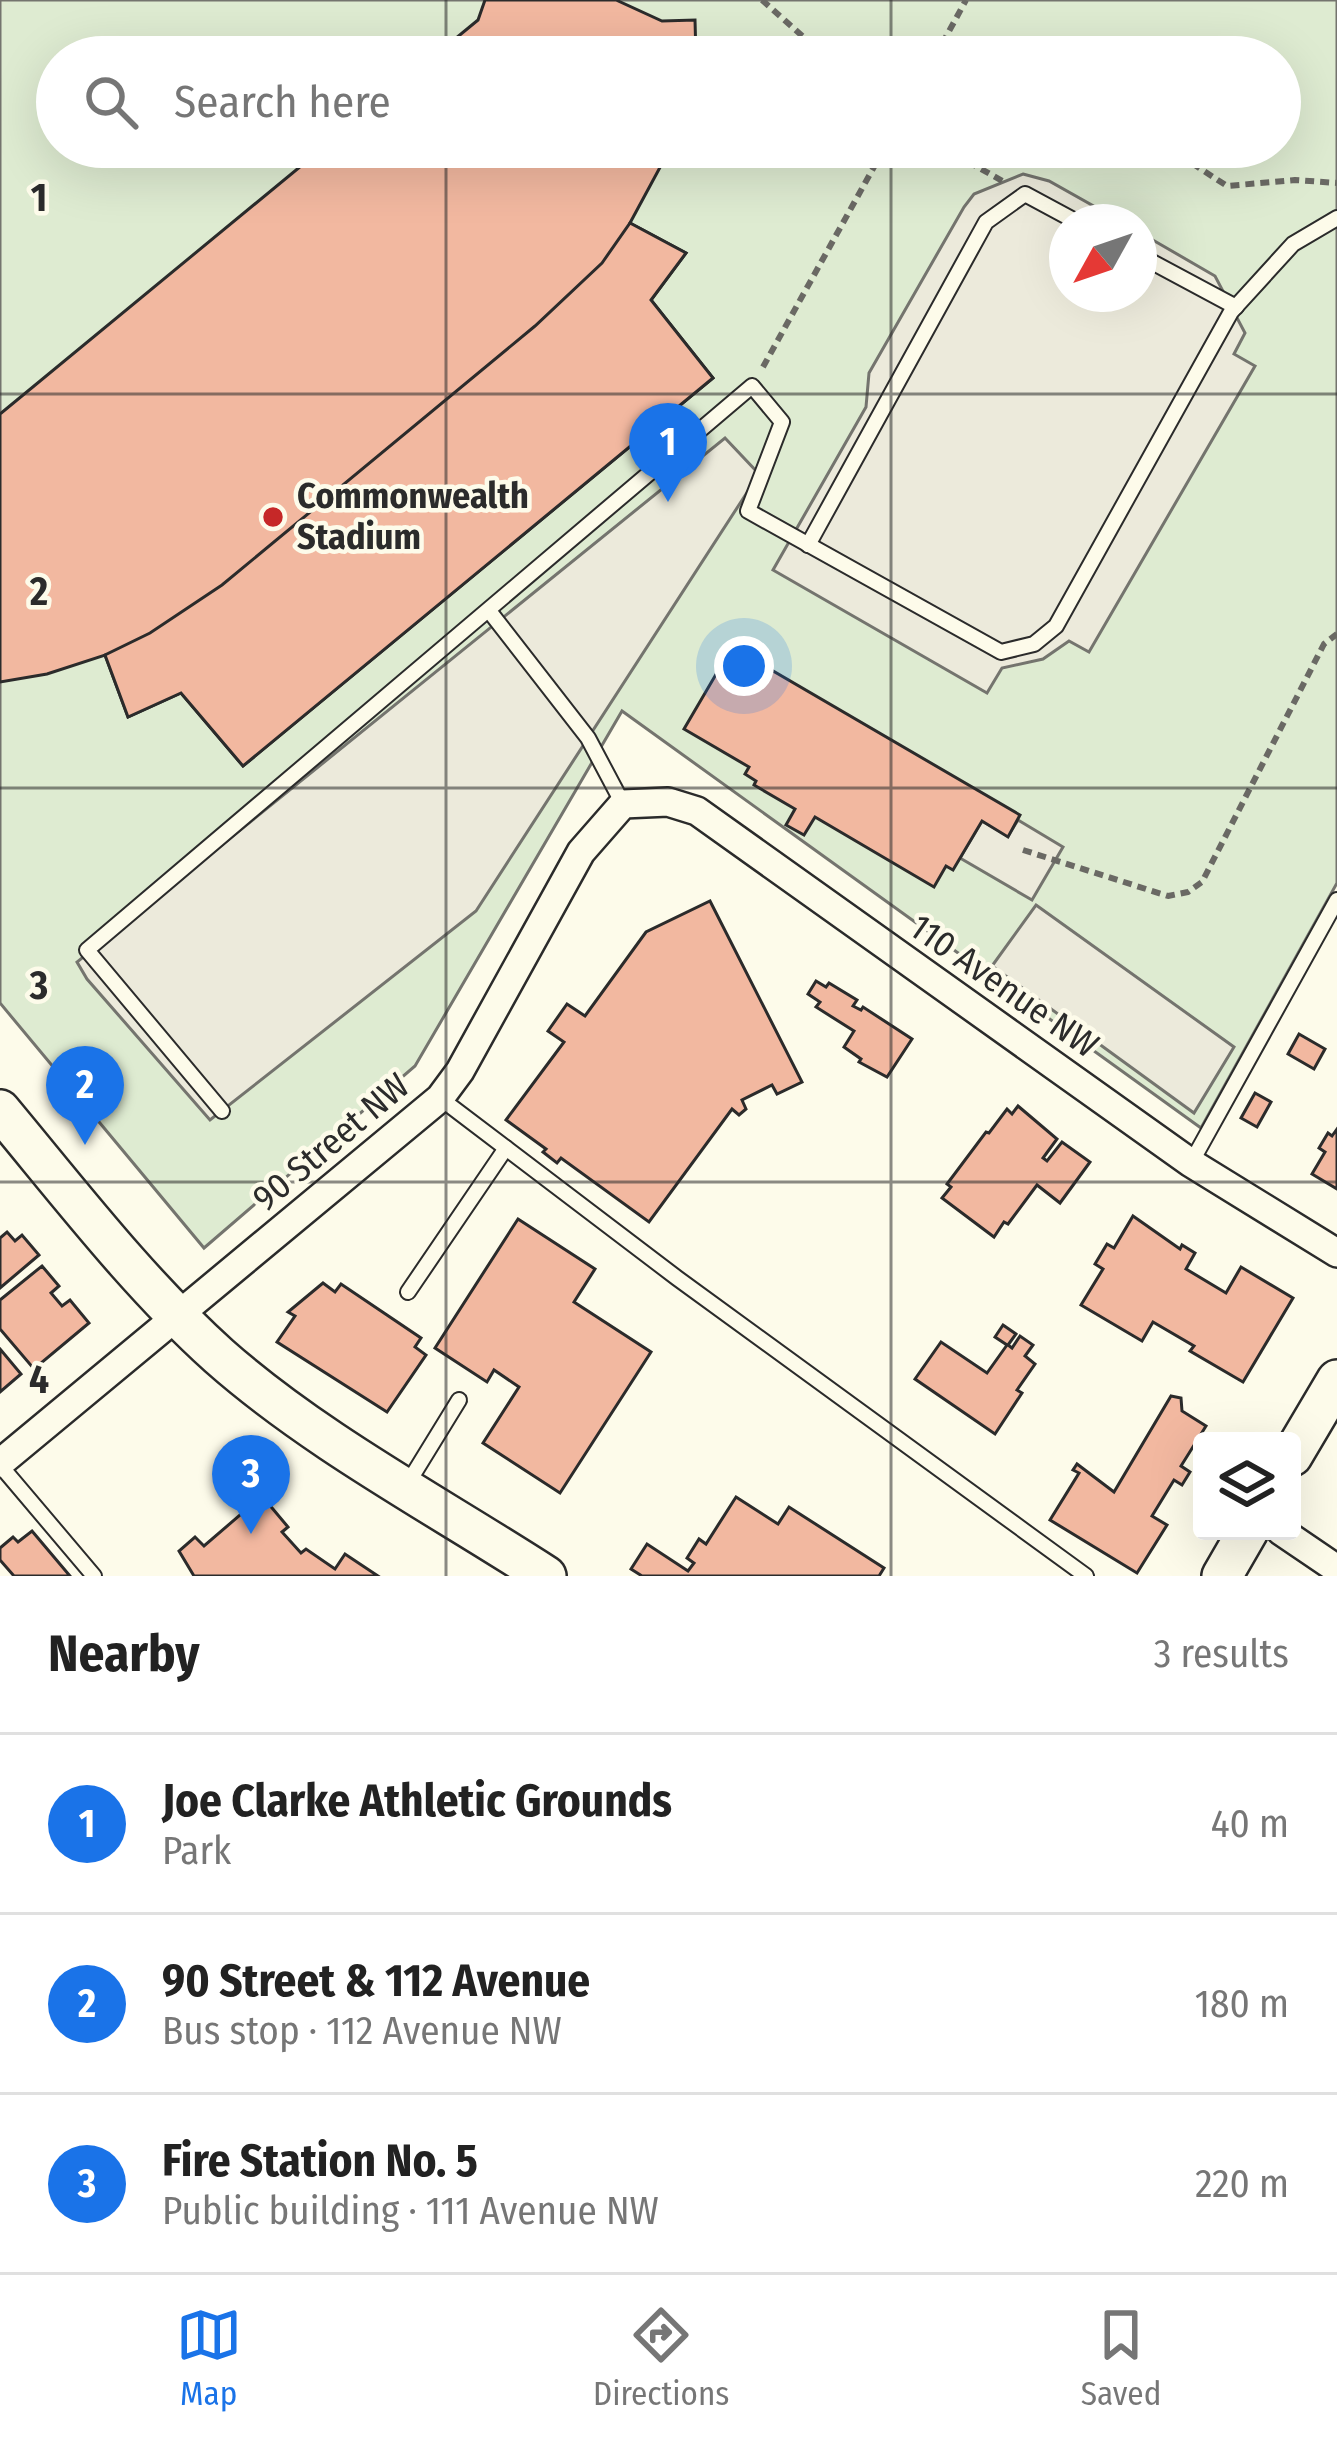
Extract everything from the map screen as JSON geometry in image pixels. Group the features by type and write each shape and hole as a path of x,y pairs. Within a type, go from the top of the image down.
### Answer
{"main road":[{"path":"0,1110 176,1315 281,1405 545,1576"},
{"path":"1301,1441 1337,1380"},
{"path":"1222,1576 1243,1540"}],"street":[{"name":"110 Avenue NW","path":"623,804 668,802 697,811 1191,1163 1337,1253"},
{"name":"90 Street NW","path":"0,1464 440,1098 460,1071 581,853 623,804"},
{"path":"1294,1540 1337,1569"}],"lane":[{"path":"808,544 986,222 1025,194 1049,207"},
{"path":"222,1112 87,950 752,386 782,422 748,511 1001,652 1034,644 1056,626 1236,307 1293,244 1337,218"},
{"path":"1157,265 1236,307"},
{"path":"490,612 588,738 623,804"},
{"path":"1191,1163 1337,901"},
{"path":"440,1098 677,1278 1086,1576"},
{"path":"408,1292 506,1148"},
{"path":"406,1486 459,1400"},
{"path":"0,1464 94,1576"}],"path":[{"path":"762,0 802,36"},
{"path":"946,36 966,0"},
{"path":"752,386 873,168"},
{"path":"979,168 1025,194"},
{"path":"1199,168 1226,186 1295,180 1337,183"},
{"path":"1023,850 1168,896 1188,892 1202,882 1324,644 1337,634"}],"green space":[{"path":"0,0 1337,0 1337,883 1201,1128 622,711 415,1066 204,1248 0,1003"}],"shaded area":[{"path":"1023,174 1049,181 1090,204 1049,204 1049,312 1157,312 1157,242 1215,276 1245,333 1234,354 1255,366 1089,652 1069,641 1043,659 1002,668 987,693 773,570 866,407 869,373 974,194"},
{"path":"725,438 759,474 476,911 210,1120 77,962"},
{"path":"1018,820 1063,847 1032,900 960,858 982,821 1008,836"},
{"path":"1036,905 1234,1047 1194,1113 992,966"}],"building":[{"path":"485,0 616,0 662,21 695,20 695,36 459,36 478,20"},
{"name":"Commonwealth Stadium","path":"299,168 660,168 630,223 686,253 651,300 713,378 243,766 181,693 128,717 105,655 47,674 0,682 0,414"},
{"path":"630,223 686,253 651,300 713,378 243,766 181,693 128,717 105,655 150,633 222,585 535,326 602,263"},
{"path":"732,647 1020,815 1008,837 982,821 953,870 946,866 934,887 815,817 804,835 786,825 795,809 754,785 756,781 745,774 749,767 684,729"},
{"path":"710,901 802,1082 777,1094 772,1085 742,1100 746,1109 739,1115 732,1109 649,1222 561,1158 557,1163 543,1152 546,1149 506,1120 564,1042 548,1031 567,1004 585,1016 646,932"},
{"path":"816,981 826,987 829,983 857,1000 853,1006 863,1007 912,1039 887,1077 859,1062 844,1047 854,1031 816,1007 820,1002 808,994"},
{"path":"1299,1034 1325,1049 1314,1069 1288,1054"},
{"path":"1255,1093 1271,1102 1257,1127 1241,1118"},
{"path":"1018,1106 1057,1139 1043,1158 1047,1161 1062,1142 1090,1162 1060,1203 1037,1185 994,1237 942,1198 951,1187 947,1184 986,1132 1007,1109 1012,1114"},
{"path":"1337,1129 1337,1189 1312,1174 1325,1152 1319,1148 1328,1133 1332,1136"},
{"path":"1133,1216 1180,1249 1182,1245 1195,1253 1186,1269 1226,1293 1241,1267 1293,1298 1243,1382 1190,1351 1194,1346 1153,1322 1142,1341 1081,1305 1103,1269 1095,1264 1107,1244 1114,1248"},
{"path":"518,1219 595,1269 574,1302 651,1352 560,1493 483,1443 519,1387 494,1370 487,1382 435,1348"},
{"path":"7,1232 15,1241 22,1235 39,1255 0,1288 0,1238"},
{"path":"42,1266 59,1286 51,1293 62,1306 70,1300 89,1323 34,1369 0,1329 0,1300"},
{"path":"323,1283 335,1292 341,1284 421,1338 415,1347 426,1355 387,1412 277,1342 295,1316 288,1312"},
{"path":"1003,1325 1016,1334 1008,1345 1012,1348 1020,1336 1033,1345 1025,1356 1035,1364 995,1434 915,1379 941,1342 987,1373 1007,1345 995,1337"},
{"path":"0,1349 21,1374 0,1392"},
{"path":"1171,1396 1181,1398 1182,1411 1206,1426 1202,1432 1193,1432 1193,1447 1181,1466 1190,1472 1182,1485 1174,1480 1152,1516 1167,1525 1137,1573 1050,1520 1079,1473 1073,1470 1077,1464 1114,1492"},
{"path":"262,1496 288,1527 282,1532 301,1553 306,1549 335,1569 345,1554 378,1576 194,1576 179,1551 195,1537 204,1546"},
{"path":"736,1497 778,1524 789,1507 884,1568 879,1576 642,1576 631,1569 647,1544 688,1571 694,1563 687,1558 699,1539 706,1544"},
{"path":"32,1531 70,1576 14,1576 0,1560 0,1548 13,1537 18,1542"}],"place":[{"name":"Joe Clarke Athletic Grounds","path":"668,502"},
{"name":"Commonwealth Stadium","path":"273,517"},
{"name":"90 Street & 112 Avenue","path":"85,1145"},
{"name":"Fire Station No. 5","path":"251,1534"}]}
